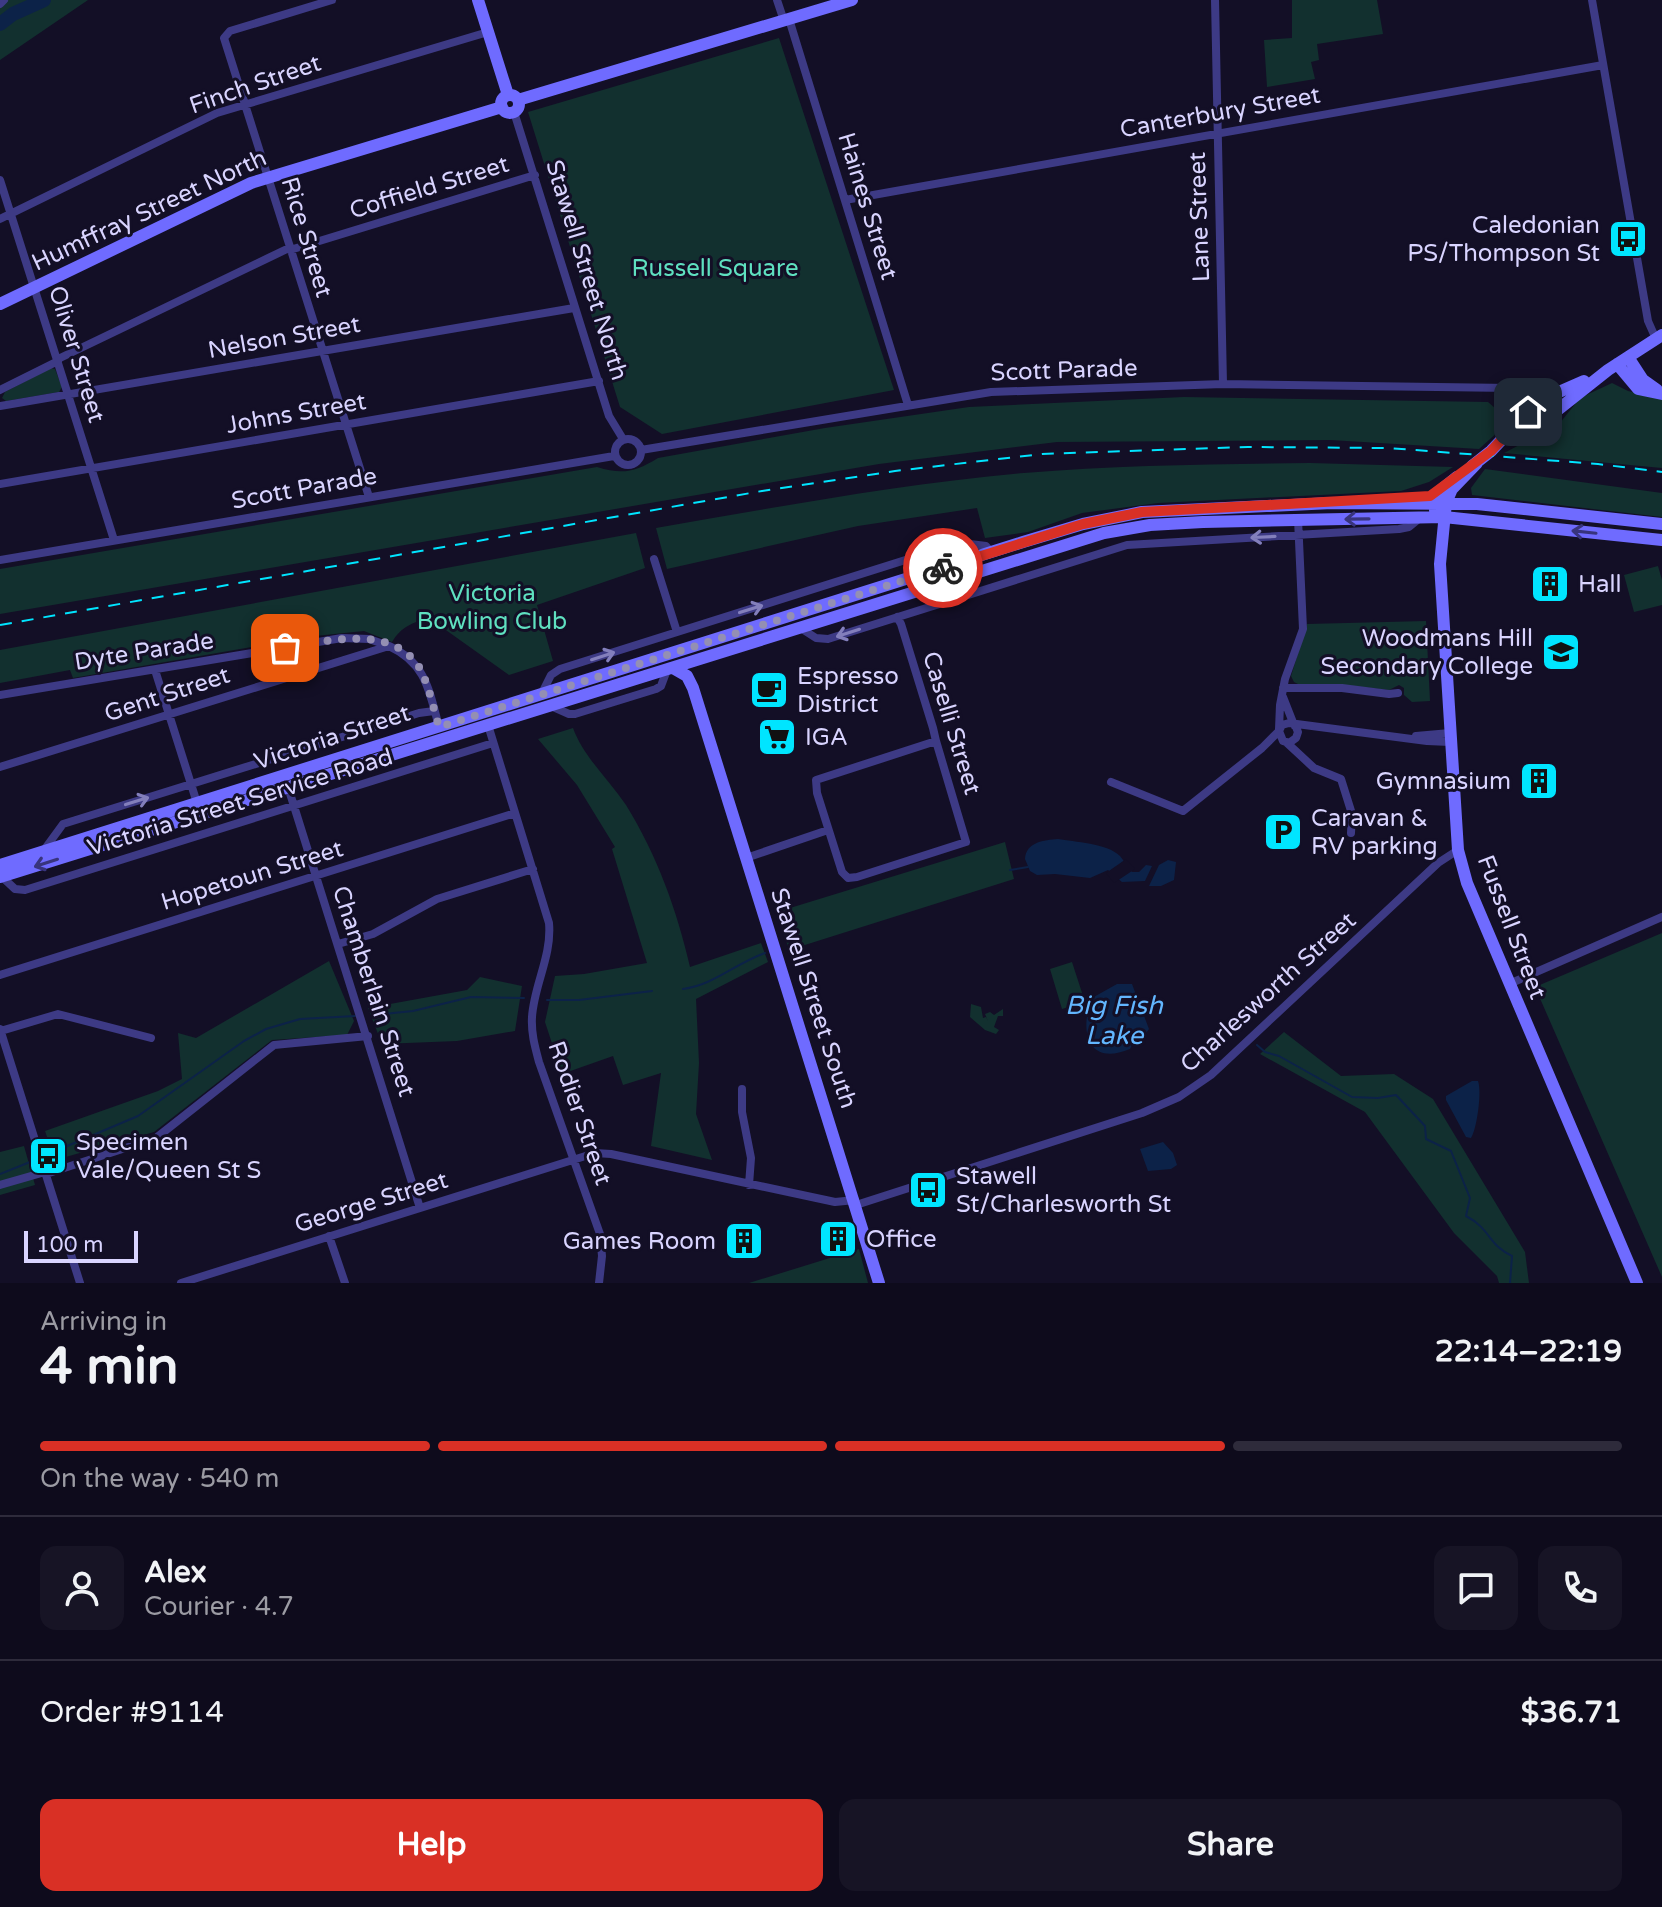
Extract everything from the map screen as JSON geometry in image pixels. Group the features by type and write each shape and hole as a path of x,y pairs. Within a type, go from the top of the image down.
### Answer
{"main road":[{"name":"Stawell Street North","path":"478,0 510,103"},
{"name":"Humffray Street North","path":"0,304 234,190 267,177 852,0"},
{"path":"1491,451 1550,424 1555,412 1659,337"},
{"path":"1618,364 1662,393"},
{"path":"1332,503 1425,497 1491,451 1534,401 1618,364"},
{"path":"1542,399 1553,405 1555,412"},
{"path":"1528,410 1533,423 1540,426"},
{"path":"1441,503 1477,463"},
{"path":"1466,475 1461,492 1466,499 1477,504"},
{"path":"1441,503 1441,490 1449,482"},
{"name":"Victoria Street","path":"1,873 288,787 486,719 499,707 1083,524 1142,512 1332,503 1441,503 1477,504 1662,524"},
{"name":"Fussell Street","path":"1441,503 1440,564 1458,850 1467,883 1637,1283"},
{"name":"Victoria Street","path":"1,873 44,851 439,727 486,719 505,720 1104,533 1136,527 1298,519 1440,517 1662,540"},
{"path":"991,552 997,566"},
{"path":"673,653 690,663"},
{"name":"Stawell Street South","path":"690,663 701,699 705,727"},
{"name":"Stawell Street South","path":"670,669 680,670 691,681 879,1283"}],"street":[{"name":"Rice Street","path":"332,0 225,34 224,40 369,497"},
{"name":"Haines Street","path":"777,0 787,20 908,405"},
{"name":"Lane Street","path":"1215,0 1223,384"},
{"path":"1592,0 1648,321 1659,337"},
{"name":"Finch Street","path":"0,219 217,113 488,32"},
{"name":"Canterbury Street","path":"845,200 1603,65"},
{"name":"Stawell Street North","path":"510,103 609,416 623,439"},
{"name":"Coffield Street","path":"0,390 290,249 535,175"},
{"name":"Oliver Street","path":"0,180 114,540"},
{"name":"Nelson Street","path":"0,406 574,308"},
{"name":"Johns Street","path":"0,484 599,381"},
{"name":"Scott Parade","path":"641,450 991,392 1223,384 1516,389 1542,399"},
{"name":"Scott Parade","path":"1494,389 1516,398 1528,410"},
{"path":"623,439 634,440 641,450 640,459 634,465 619,463 614,456 616,444 623,439"},
{"name":"Scott Parade","path":"0,560 614,456"},
{"path":"802,629 824,640 1132,544 1403,529 1421,518"},
{"path":"1298,519 1303,629 1283,690 1280,738 1315,769 1341,779 1352,811 1351,833"},
{"path":"541,694 556,671 677,632 958,544 986,546 991,552"},
{"path":"654,559 677,632"},
{"path":"997,566 1003,582"},
{"name":"Caselli Street","path":"828,830 842,872 848,878 966,842 897,617"},
{"name":"Dyte Parade","path":"0,695 342,638 369,639 389,646"},
{"path":"389,646 416,663 425,680 439,727"},
{"name":"Gent Street","path":"0,767 389,646"},
{"path":"155,670 197,803"},
{"path":"1283,690 1342,688 1398,693"},
{"path":"1283,690 1287,713 1294,725 1303,757"},
{"name":"Victoria Street Service Road","path":"44,851 63,824 419,713 434,711"},
{"name":"Rodier Street","path":"486,719 550,933 533,1009 532,1032 539,1062 600,1234 602,1256 599,1283"},
{"path":"1111,782 1183,811 1262,748 1285,724 1427,741 1450,738"},
{"path":"1262,748 1292,742 1318,727"},
{"path":"746,858 828,830 816,780 936,741"},
{"name":"Victoria Street Service Road","path":"1,873 15,889 25,890 493,743"},
{"name":"Chamberlain Street","path":"288,787 420,1208"},
{"name":"Hopetoun Street","path":"0,975 515,813"},
{"name":"Charlesworth Street","path":"573,1160 595,1153 611,1154 749,1185 855,1203 1142,1113 1179,1097 1223,1064 1438,863 1458,850"},
{"path":"338,944 373,934 437,899 533,869"},
{"path":"1509,984 1662,917"},
{"path":"80,1283 2,1047 0,1030 58,1014 151,1038"},
{"path":"0,1185 156,1138 274,1045 368,1036"},
{"path":"742,1089 741,1109 751,1152 749,1185"},
{"name":"George Street","path":"181,1283 573,1160"},
{"path":"329,1236 345,1283"}],"green space":[{"path":"0,0 88,0 0,60"},
{"path":"1292,0 1377,0 1383,34 1317,44 1319,60 1311,62 1315,79 1267,87 1264,40 1292,38"},
{"name":"Russell Square","path":"779,38 894,390 662,434 620,407 528,112"},
{"path":"51,368 55,369 62,387 59,392 6,401 2,398 5,392"},
{"path":"1612,383 1628,391 1662,399 1662,468 1504,453 1559,424 1580,398"},
{"path":"1184,397 1488,402 1510,421 1479,449 1330,440 1057,442 879,464 0,614 0,569 597,467 629,471 658,458 825,428 969,407"},
{"path":"1202,464 1453,467 1429,482 1401,491 1158,503 1082,513 1028,532 985,538 977,508 858,526 667,569 656,528 885,490 1024,473"},
{"path":"1485,469 1662,493 1662,517 1472,495 1471,488"},
{"name":"Victoria Bowling Club","path":"636,533 645,568 537,605 553,661 509,675 429,618 408,626 392,642 364,631 315,636 73,678 70,670 0,683 0,650"},
{"path":"1658,566 1662,580 1662,605 1634,612 1624,575"},
{"path":"1426,621 1430,701 1412,702 1399,685 1389,690 1344,685 1300,685 1291,676 1307,624"},
{"path":"573,728 590,758 626,805 647,843 672,904 690,967 761,943 768,962 696,999 699,1063 696,1114 712,1160 651,1146 661,1073 623,1085 613,1056 562,1074 545,1022 555,976 647,963 612,849 615,847 577,785 538,739"},
{"path":"1005,842 1014,879 789,950 777,912"},
{"path":"1662,933 1662,1277 1535,987"},
{"path":"329,961 354,1021 347,1035 272,1040 154,1132 55,1160 45,1131 158,1091 182,1079 178,1033 196,1038"},
{"path":"1072,962 1085,1002 1062,1009 1050,969"},
{"path":"480,977 522,986 515,1031 457,1041 382,1044 368,1008 467,990"},
{"path":"971,1004 981,1007 983,1018 986,1017 988,1021 985,1014 990,1012 994,1015 1003,1009 1003,1016 998,1016 994,1027 999,1030 996,1034 985,1030 970,1017"},
{"path":"1284,1032 1341,1076 1394,1074 1433,1099 1525,1252 1529,1283 1499,1283 1497,1276 1454,1233 1365,1112 1260,1054"},
{"path":"24,1146 35,1185 0,1195 0,1152"},
{"path":"859,1249 868,1283 749,1283"}],"water":[{"path":"1058,839 1107,848 1120,856 1132,872 1139,872 1146,865 1152,866 1145,881 1122,882 1108,870 1090,878 1037,875 1030,871 1025,859 1032,845"},
{"path":"1168,860 1176,862 1174,880 1161,886 1149,886 1159,865"},
{"name":"Big Fish Lake","path":"1117,984 1132,984 1149,1029 1141,1040 1134,1041 1130,1049 1104,1053 1090,1042 1086,1022 1088,1010 1092,998"},
{"path":"1472,1081 1478,1081 1479,1093 1477,1119 1471,1138 1466,1137 1446,1096"},
{"path":"1163,1142 1173,1153 1177,1165 1171,1169 1148,1171 1140,1149"}],"pier":[{"path":"1126,859 1135,869 1114,883 1106,873"}],"waterway":[{"path":"0,24 13,14 44,0"},
{"path":"1010,870 1028,867"},
{"path":"683,989 705,983 765,953"},
{"path":"547,1000 579,1000 652,991"},
{"path":"374,1015 413,1011 471,997 524,998"},
{"path":"53,1152 138,1116 244,1041 266,1029 300,1019 355,1016"},
{"path":"1257,1045 1352,1097 1396,1095 1425,1126 1426,1139 1451,1151 1470,1198 1466,1216 1512,1256 1510,1283"},
{"path":"0,1174 30,1162"}],"railway":[{"path":"0,625 762,491 895,471 1042,454 1248,447 1388,448 1662,472"}],"way so far":[{"path":"285,648 361,638 403,652 413,660 423,676 439,727 943,568"}],"place":[{"name":"Caledonian PS/Thompson St","path":"1628,239"},
{"name":"Hall","path":"1550,584"},
{"name":"Woodmans Hill Secondary College","path":"1561,652"},
{"name":"Espresso District","path":"769,690"},
{"name":"IGA","path":"777,737"},
{"name":"Gymnasium","path":"1539,781"},
{"name":"Caravan & RV parking","path":"1283,832"},
{"name":"Specimen Vale/Queen St S","path":"48,1156"},
{"name":"Stawell St/Charlesworth St","path":"928,1190"},
{"name":"Office","path":"838,1239"},
{"name":"Games Room","path":"744,1241"}],"route":[{"path":"943,568 1121,515 1171,509 1430,496 1477,463 1528,412"}]}
